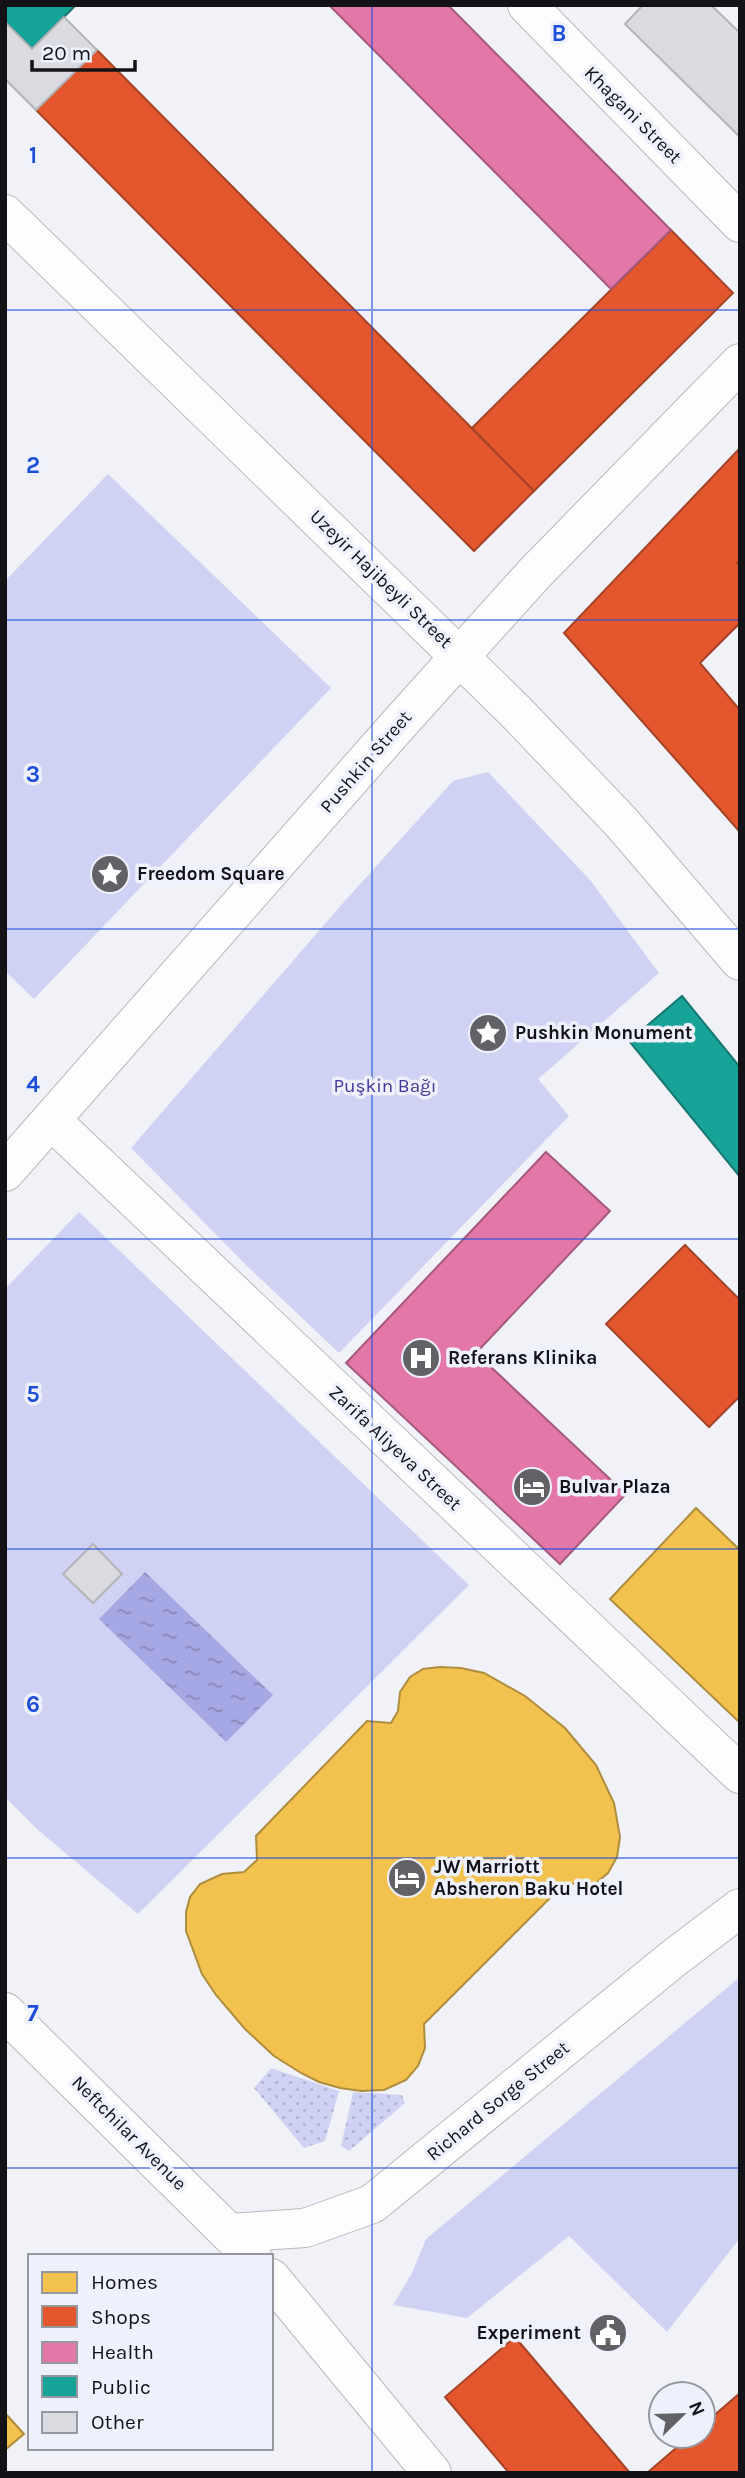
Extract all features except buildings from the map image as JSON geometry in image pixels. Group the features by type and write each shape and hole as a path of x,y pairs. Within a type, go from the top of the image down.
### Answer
{"main road":[{"name":"Khagani Street","path":"527,5 740,223"},
{"name":"Uzeyir Hajibeyli Street","path":"5,214 551,747 621,822 740,961"},
{"name":"Pushkin Street","path":"5,1172 397,726 534,575 740,363"},
{"name":"Zarifa Aliyeva Street","path":"52,1121 740,1774"},
{"name":"Richard Sorge Street","path":"241,2244 304,2228 372,2204 674,1958 740,1908"},
{"name":"Neftchilar Avenue","path":"5,2012 241,2244"},
{"path":"273,2280 432,2473"}],"green space":[{"path":"108,474 331,688 34,999 5,971 5,581"},
{"name":"Puşkin Bağı","path":"488,772 590,880 659,973 538,1079 569,1116 339,1353 245,1264 131,1148 343,903 453,781"},
{"path":"79,1212 469,1585 138,1914 38,1830 5,1797 5,1289"},
{"path":"740,1977 740,2238 667,2332 569,2236 467,2318 393,2305 412,2273 426,2239"},
{"path":"271,2068 339,2091 325,2141 304,2148 254,2088"},
{"path":"353,2092 402,2095 405,2103 349,2151 341,2146"}],"water":[{"path":"145,1572 273,1695 226,1742 99,1619"}],"place":[{"name":"Freedom Square","path":"110,874"},
{"name":"Pushkin Monument","path":"488,1033"},
{"name":"Referans Klinika","path":"421,1358"},
{"name":"Bulvar Plaza","path":"532,1487"},
{"name":"JW Marriott Absheron Baku Hotel","path":"407,1878"},
{"name":"Experiment","path":"608,2333"}]}
